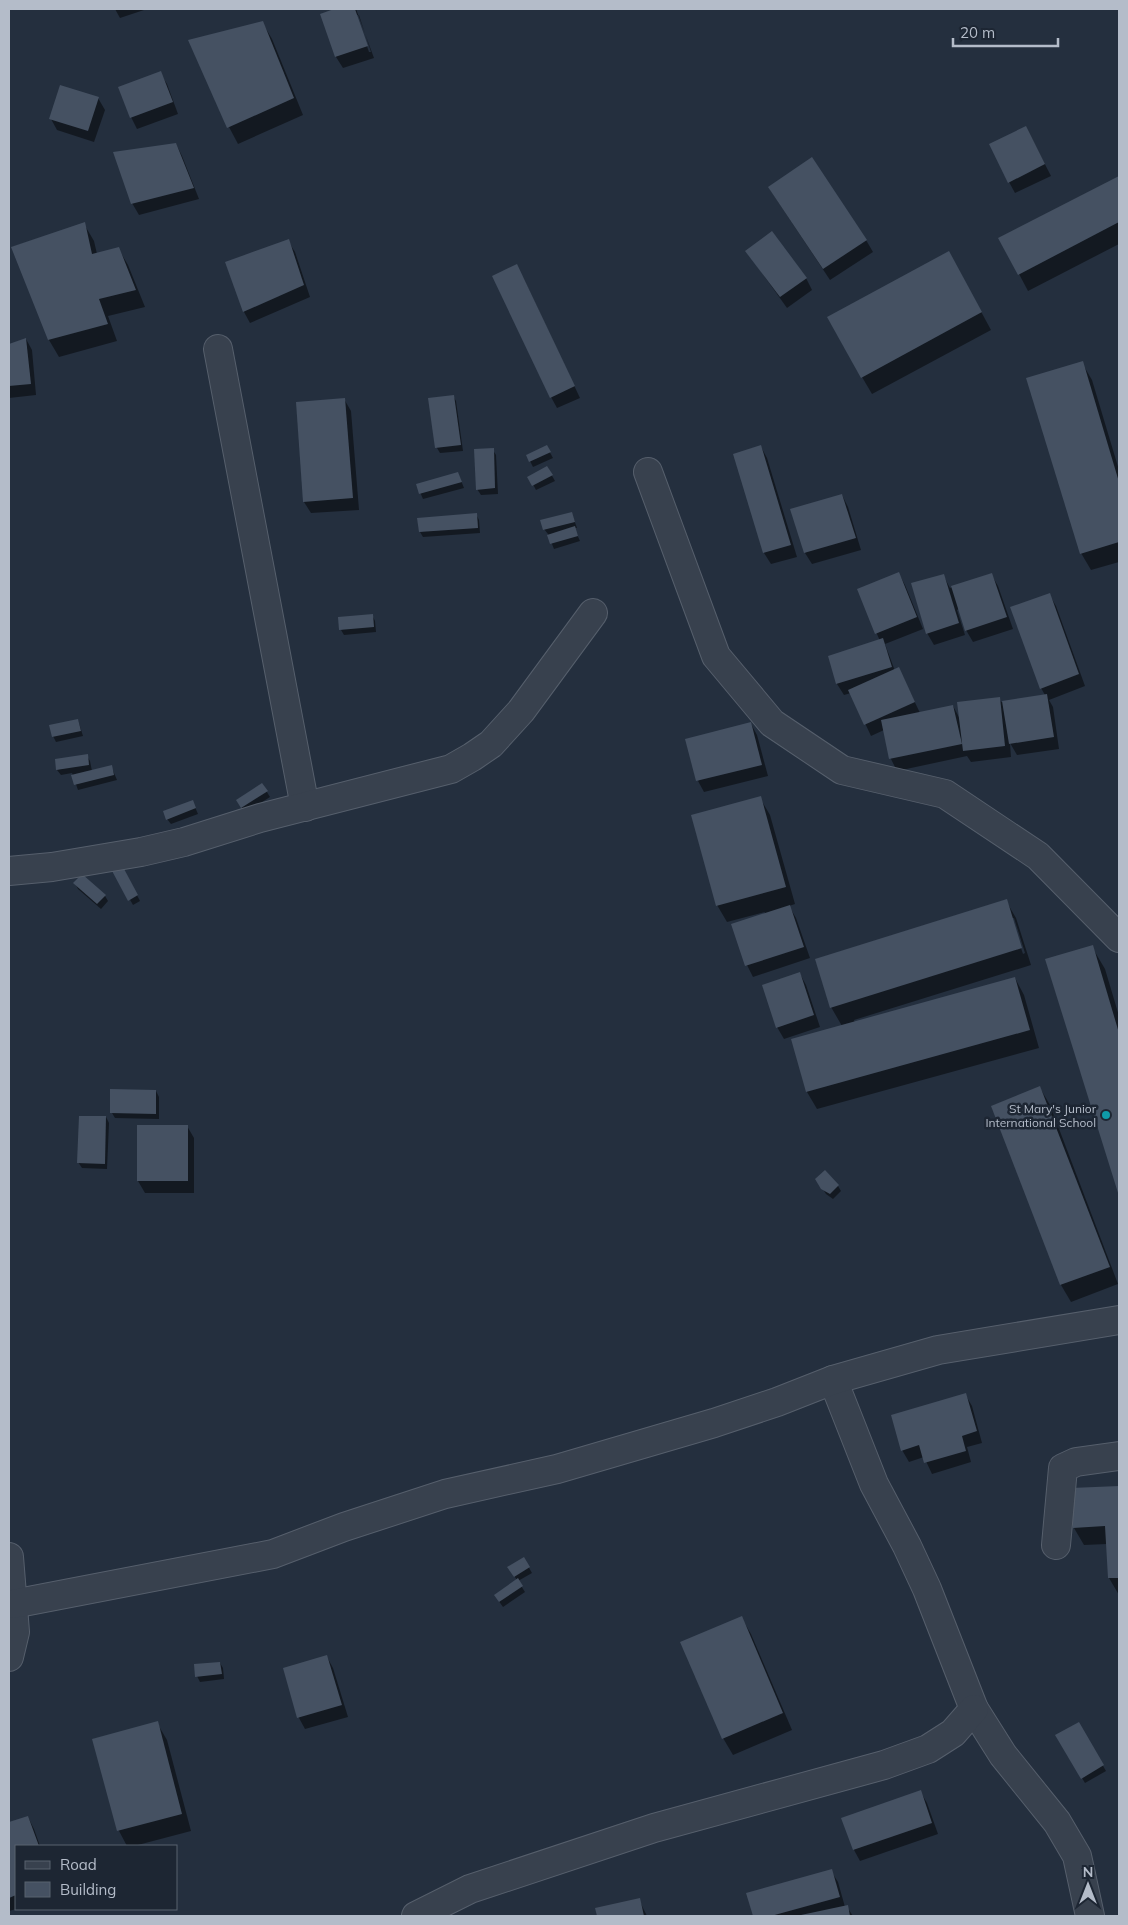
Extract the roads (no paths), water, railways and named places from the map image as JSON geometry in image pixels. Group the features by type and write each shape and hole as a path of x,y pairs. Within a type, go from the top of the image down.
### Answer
{"street":[{"path":"218,349 305,807"},
{"path":"648,472 716,656 772,723 842,770 945,794 1038,856 1119,938"},
{"path":"9,871 52,867 141,852 184,842 260,818 451,769 491,744 520,710 593,613"},
{"path":"13,1604 274,1554 344,1527 445,1494 557,1469 705,1426 777,1402 833,1380 938,1350 1119,1320"},
{"path":"833,1380 874,1484 907,1546 927,1589 974,1710 1003,1756 1056,1822 1077,1856 1090,1916"},
{"path":"1056,1545 1063,1468 1076,1462 1119,1456"},
{"path":"9,1557 15,1632 9,1657"},
{"path":"416,1916 470,1889 626,1837 884,1765 928,1749 953,1733 974,1710"}],"place":[{"name":"St Mary's Junior International School","path":"1106,1115"}]}
